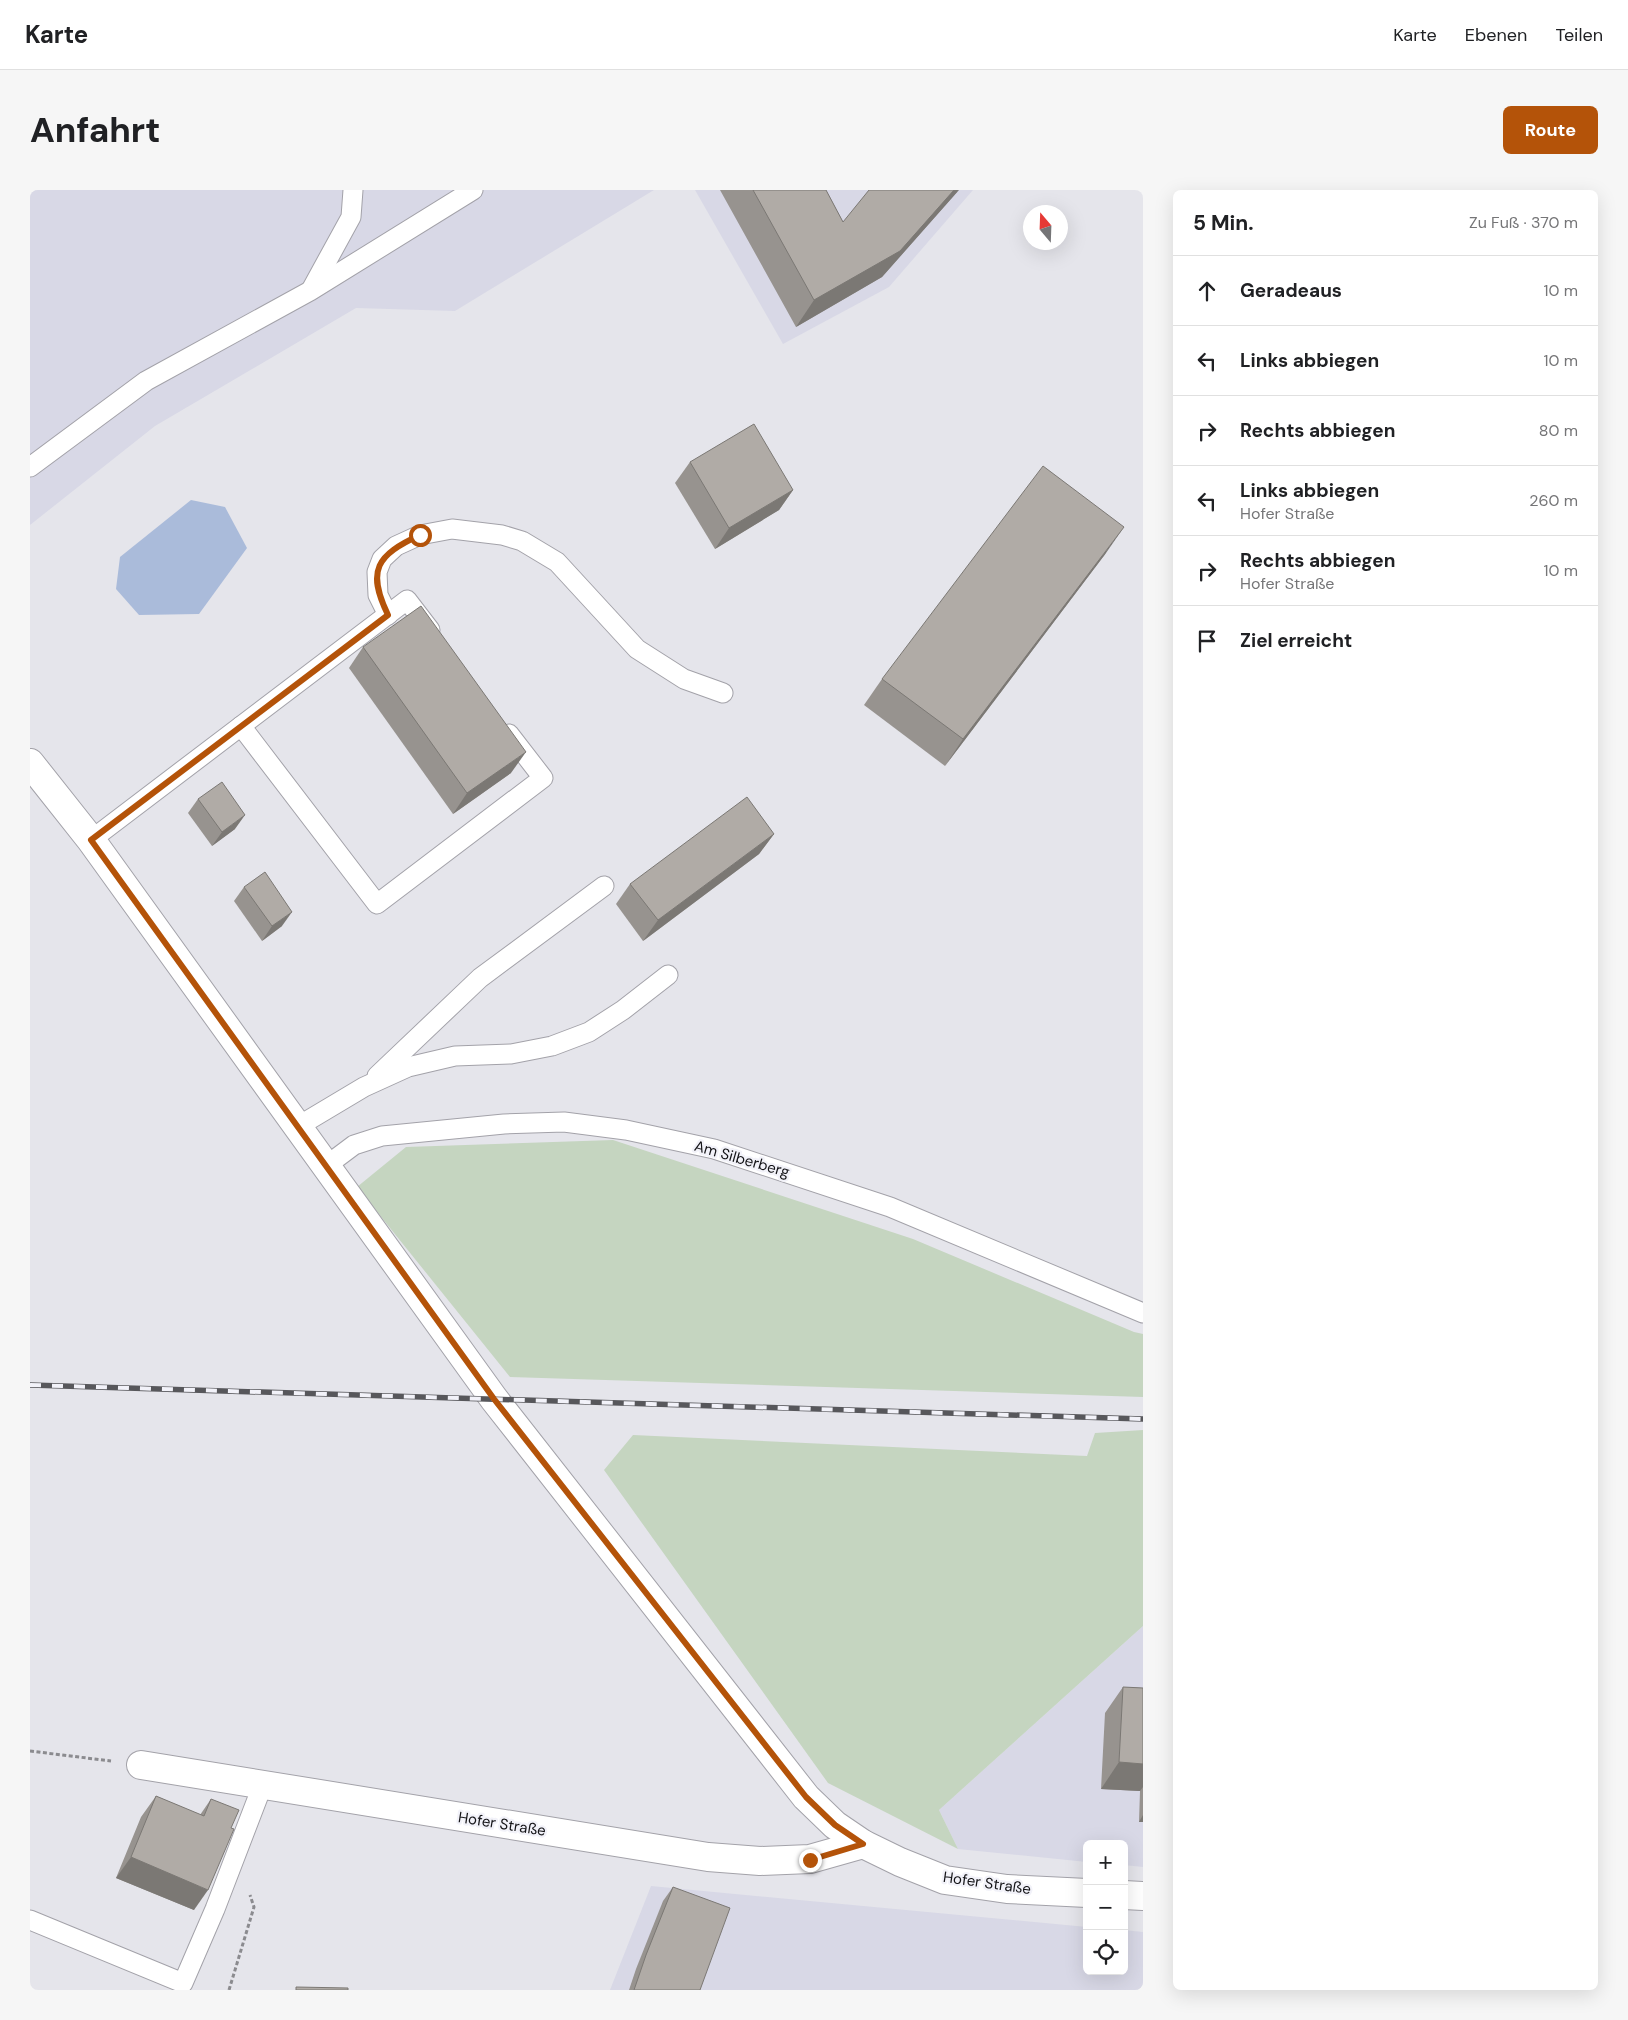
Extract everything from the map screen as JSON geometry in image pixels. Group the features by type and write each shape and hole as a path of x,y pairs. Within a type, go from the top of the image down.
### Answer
{"street":[{"name":"Hofer Straße","path":"30,763 91,840 494,1399 806,1797 835,1825 863,1844 900,1862 945,1880 1007,1889 1083,1893"},
{"name":"Hofer Straße","path":"141,1765 708,1857 760,1861 810,1860 863,1844"},
{"path":"1128,1895 1143,1896"}],"lane":[{"path":"310,291 351,217 353,190"},
{"path":"30,467 146,381 310,291 473,190"},
{"path":"388,615 378,596 378,572 382,559 396,546 420,535 452,529 502,535 522,541 557,562 636,649 684,679 723,693"},
{"path":"91,840 407,600 442,646"},
{"path":"241,726 377,904 543,778 496,716"},
{"path":"364,1087 480,978 604,886"},
{"path":"297,1126 364,1087 408,1067 455,1056 511,1054 552,1046 589,1032 623,1010 668,975"},
{"name":"Am Silberberg","path":"326,1166 354,1145 382,1136 513,1123 564,1122 626,1130 714,1149 890,1207 1143,1313"},
{"path":"30,1920 183,1983 263,1784"}],"path":[{"path":"30,1751 141,1765"},
{"path":"229,1990 254,1907 234,1858"}],"shaded area":[{"path":"30,190 654,190 455,311 356,308 155,426 30,525"},
{"path":"695,190 973,190 889,287 783,344"},
{"path":"1143,1626 1143,1867 1128,1865 1128,1840 1083,1840 1083,1862 958,1849 939,1810"},
{"path":"651,1886 1083,1927 1083,1975 1128,1975 1128,1930 1143,1932 1143,1990 610,1990"}],"green space":[{"path":"613,1140 913,1239 1134,1332 1143,1334 1143,1397 510,1377 357,1187 406,1147"},
{"path":"1143,1430 1143,1626 939,1810 958,1849 828,1783 604,1470 633,1435 1087,1456 1095,1433"}],"water":[{"path":"191,500 225,507 247,548 199,614 139,615 116,589 120,557"}],"building":[{"path":"753,190 826,190 843,222 869,190 954,190 900,251 814,300"},
{"path":"754,424 793,490 729,528 690,462"},
{"path":"1043,466 1124,527 963,739 882,679"},
{"path":"421,606 526,752 467,793 363,647"},
{"path":"222,782 245,815 222,832 198,799"},
{"path":"747,797 774,834 658,920 630,884"},
{"path":"265,872 292,912 272,926 244,887"},
{"path":"1123,1687 1143,1688 1143,1764 1119,1762"},
{"path":"156,1796 204,1816 211,1799 239,1810 231,1828 234,1829 208,1890 131,1857"},
{"path":"673,1887 730,1908 700,1990 634,1990 646,1955"},
{"path":"296,1987 348,1988 348,1990 296,1990"}],"railway":[{"path":"30,1385 1143,1419"}],"route":[{"path":"420,535 396,546 382,559 378,572 378,596 388,615 91,840 494,1399 806,1797 835,1825 863,1844 810,1860"}]}
